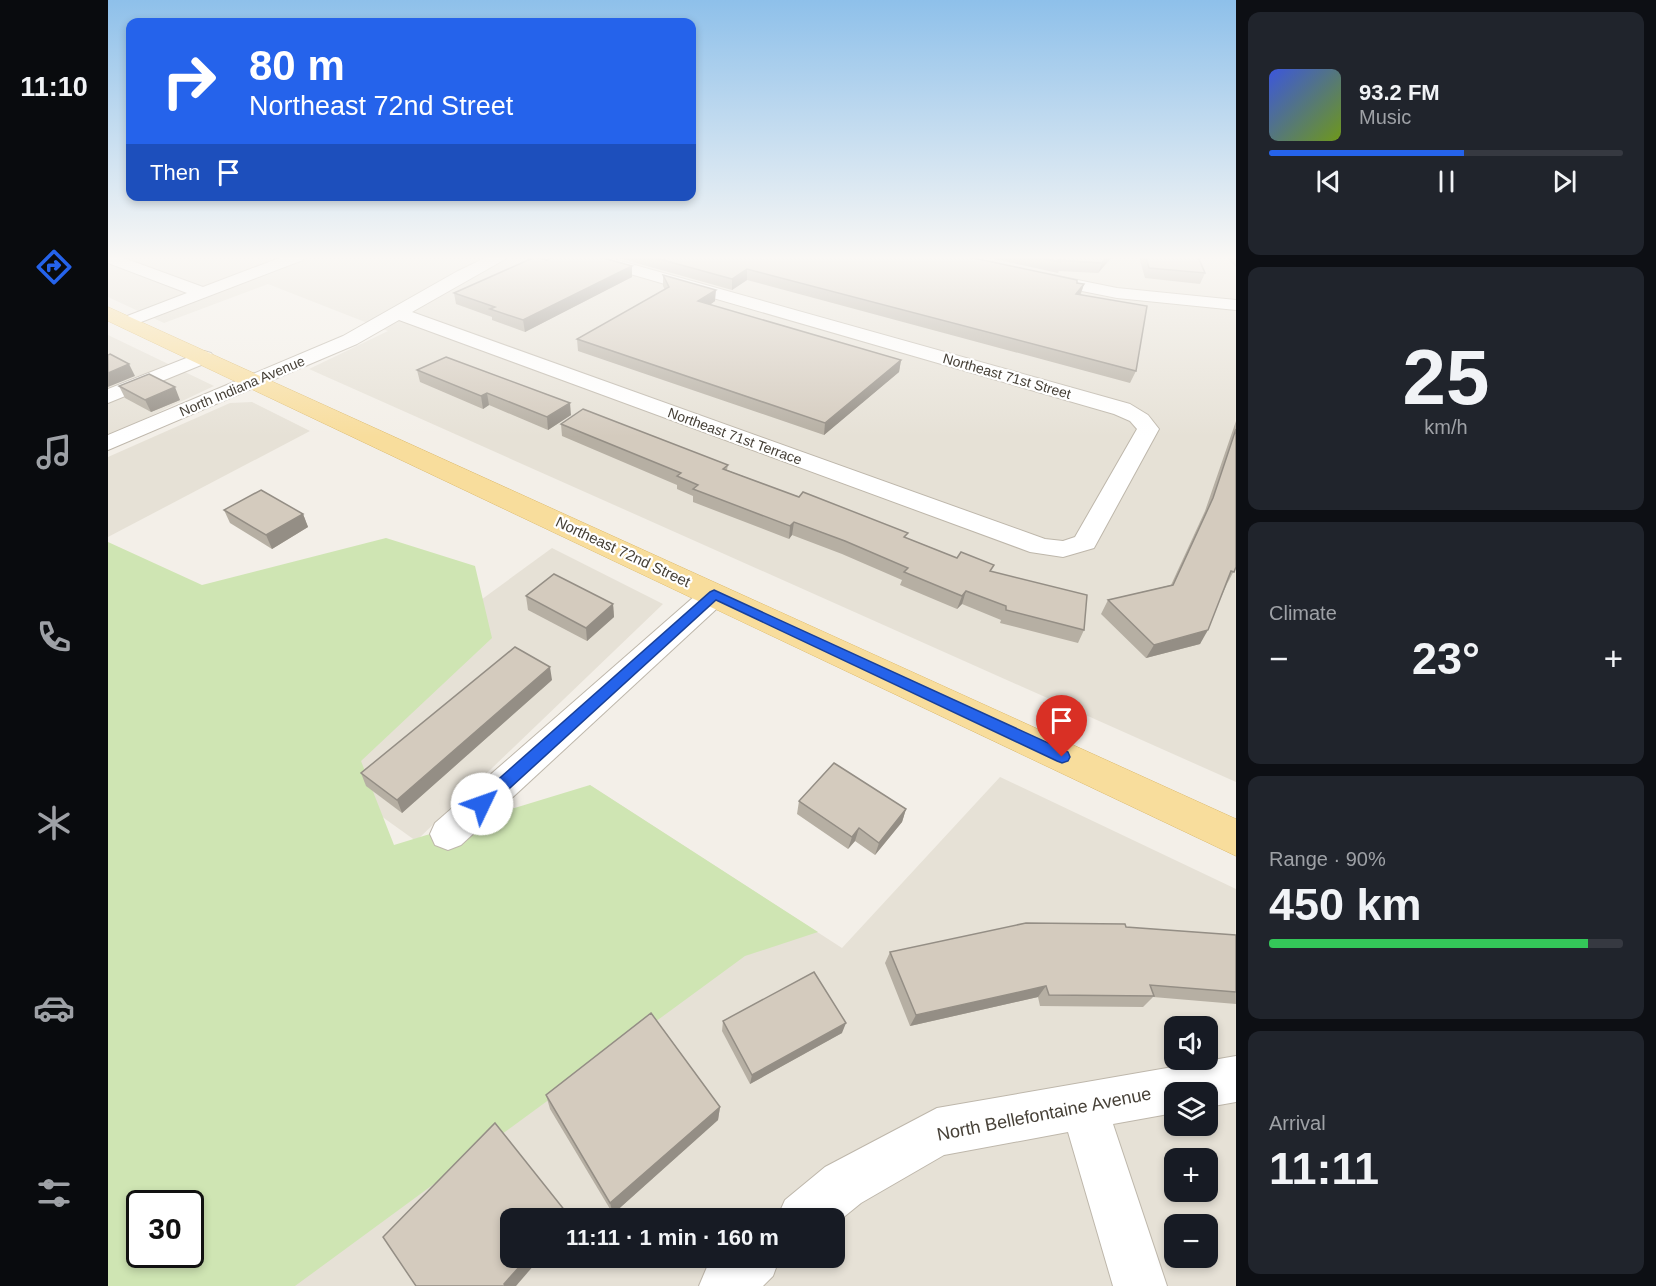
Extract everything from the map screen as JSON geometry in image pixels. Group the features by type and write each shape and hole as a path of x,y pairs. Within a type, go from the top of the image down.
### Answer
{"main road":[{"name":"Northeast 72nd Street","path":"118,317 1236,838"}],"street":[{"name":"North Indiana Avenue","path":"108,443 350,340 390,317"},
{"name":"Northeast 71st Terrace","path":"408,317 1039,546 1058,550 1074,548"},
{"name":"Northeast 71st Street","path":"799,317 1122,409 1136,415 1148,429 1085,542 1074,548"},
{"path":"108,397 204,357"},
{"path":"108,411 139,430"},
{"path":"448,834 714,595"},
{"name":"North Bellefontaine Avenue","path":"814,1208 843,1185 937,1132 1236,1079"},
{"path":"1083,1106 1140,1286"},
{"path":"726,1286 743,1268"}],"shaded area":[{"path":"151,317 180,317 164,323"},
{"path":"352,317 1236,317 1236,782 309,369 388,331"},
{"path":"108,335 214,386 108,436"},
{"path":"252,402 310,431 108,537 108,457 230,403"},
{"path":"552,548 663,604 416,841 282,745"},
{"path":"1000,777 1236,889 1236,1286 108,1286 126,1268 204,1268 202,1190 590,785 842,948"}],"green space":[{"path":"386,538 475,566 492,638 361,761 394,845 590,785 818,932 745,956 295,1286 108,1286 108,542 202,585"}],"building":[{"path":"616,317 753,317 901,360 825,423 577,339"},
{"path":"930,317 1145,317 1136,371"},
{"path":"108,355 129,364 108,373"},
{"path":"446,357 570,403 547,417 487,393 481,396 417,370"},
{"path":"149,374 175,387 145,400 119,386"},
{"path":"583,409 728,465 723,469 799,497 803,492 908,533 904,537 957,558 961,552 994,565 990,571 1087,595 1084,630 1006,610 1006,606 966,591 962,596 904,572 908,568 845,541 794,522 790,526 693,489 698,485 677,476 681,473 561,424"},
{"path":"1236,429 1236,567 1234,572 1231,571 1208,630 1154,645 1108,600 1173,585 1213,498"},
{"path":"261,490 303,514 266,535 224,510"},
{"path":"554,574 613,604 586,628 526,596"},
{"path":"515,647 550,667 397,800 361,773"},
{"path":"834,763 906,809 879,843 859,828 852,837 799,801"},
{"path":"1026,923 1125,924 1126,927 1236,935 1236,992 1150,985 1154,996 1049,995 1046,986 916,1015 890,952"},
{"path":"814,972 846,1023 752,1075 723,1021"},
{"path":"651,1013 720,1107 610,1203 546,1095"},
{"path":"495,1123 563,1208 500,1208 500,1268 518,1268 504,1284 506,1286 416,1286 383,1237"}],"route":[{"path":"482,804 714,595 1062,757"}]}
